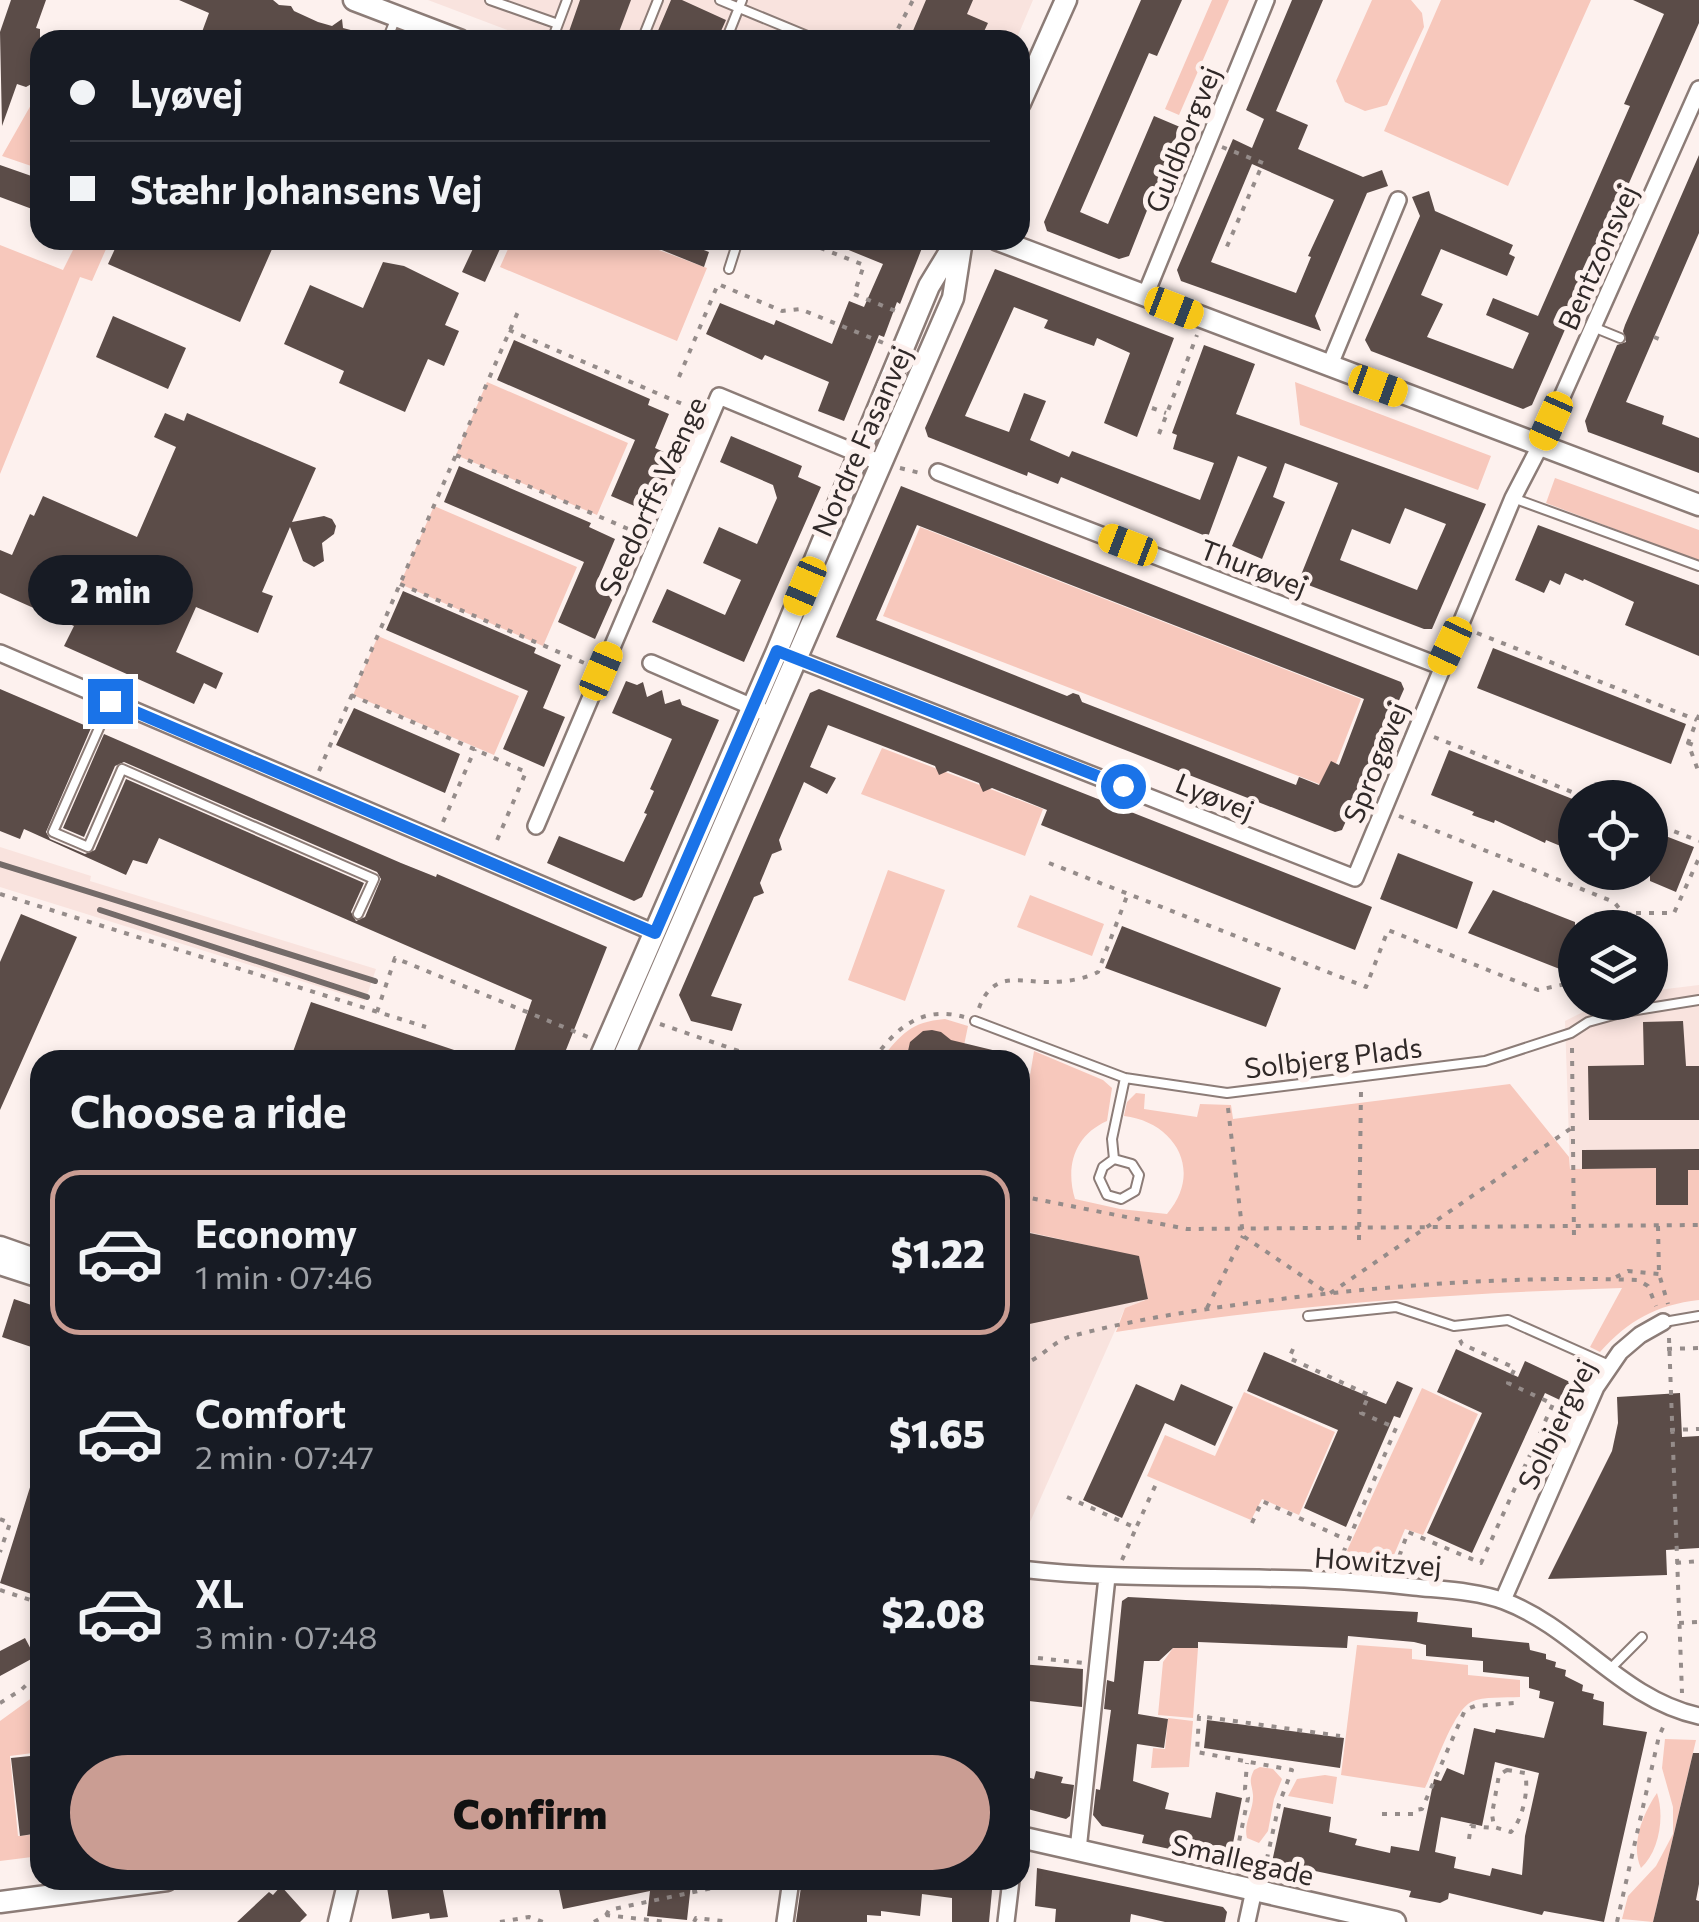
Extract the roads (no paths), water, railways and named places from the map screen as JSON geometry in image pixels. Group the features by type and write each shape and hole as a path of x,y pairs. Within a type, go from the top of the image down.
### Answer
{"street":[{"path":"354,0 433,30"},
{"path":"1030,80 1066,0"},
{"name":"Guldborgvej","path":"1145,296 1266,0"},
{"name":"Bentzonsvej","path":"1540,446 1699,89"},
{"path":"1328,367 1398,200"},
{"name":"Nordre Fasanvej","path":"787,654 860,454 930,286 953,250"},
{"name":"Nordre Fasanvej","path":"611,1050 787,654 881,463 953,298 959,250"},
{"path":"1024,250 1699,506"},
{"name":"Seedorffs Vænge","path":"536,826 719,396 881,463"},
{"name":"Sprogøvej","path":"1355,878 1440,666 1513,498 1540,446"},
{"name":"Thurøvej","path":"938,472 1440,666"},
{"path":"0,653 664,937"},
{"name":"Lyøvej","path":"787,654 1355,878"},
{"path":"651,663 762,711"},
{"name":"Nordre Fasanvej","path":"613,1050 641,1016 664,937"},
{"path":"0,1247 30,1258"},
{"path":"0,1264 30,1274"},
{"name":"Solbjergvej","path":"1503,1600 1596,1387 1609,1366 1640,1335 1667,1321"},
{"name":"Howitzvej","path":"1030,1570 1112,1577 1333,1580 1503,1600 1535,1616 1626,1685 1685,1712"},
{"path":"1078,1850 1112,1577"},
{"name":"Smallegade","path":"1030,1838 1395,1922"},
{"path":"0,1902 91,1890"},
{"path":"339,1922 347,1890"},
{"path":"785,1922 789,1890"},
{"path":"1006,1922 1010,1890"},
{"path":"1247,1922 1257,1891"}],"lane":[{"path":"490,0 558,24"},
{"path":"556,30 567,0"},
{"path":"646,30 658,0"},
{"path":"720,0 740,4 796,30"},
{"path":"730,30 740,4"},
{"path":"391,30 396,16"},
{"path":"729,269 735,250"},
{"path":"1593,327 1620,338"},
{"path":"1513,498 1699,566"},
{"path":"110,701 53,832 88,847 122,769 374,878 358,914"},
{"name":"Solbjerg Plads","path":"975,1020 1125,1078 1227,1093 1485,1061 1571,1034 1588,1022 1699,1000"},
{"path":"1114,1159 1112,1139 1125,1078"},
{"path":"1114,1159 1132,1164 1139,1175 1135,1191 1121,1199 1107,1195 1100,1185 1103,1167 1114,1159"},
{"path":"1308,1316 1396,1308 1454,1326 1508,1320 1609,1366"},
{"name":"Solbjergvej","path":"1667,1321 1699,1316"},
{"path":"1608,1671 1642,1637"}],"railway":[{"path":"0,864 375,981"},
{"path":"100,910 367,997"}]}
